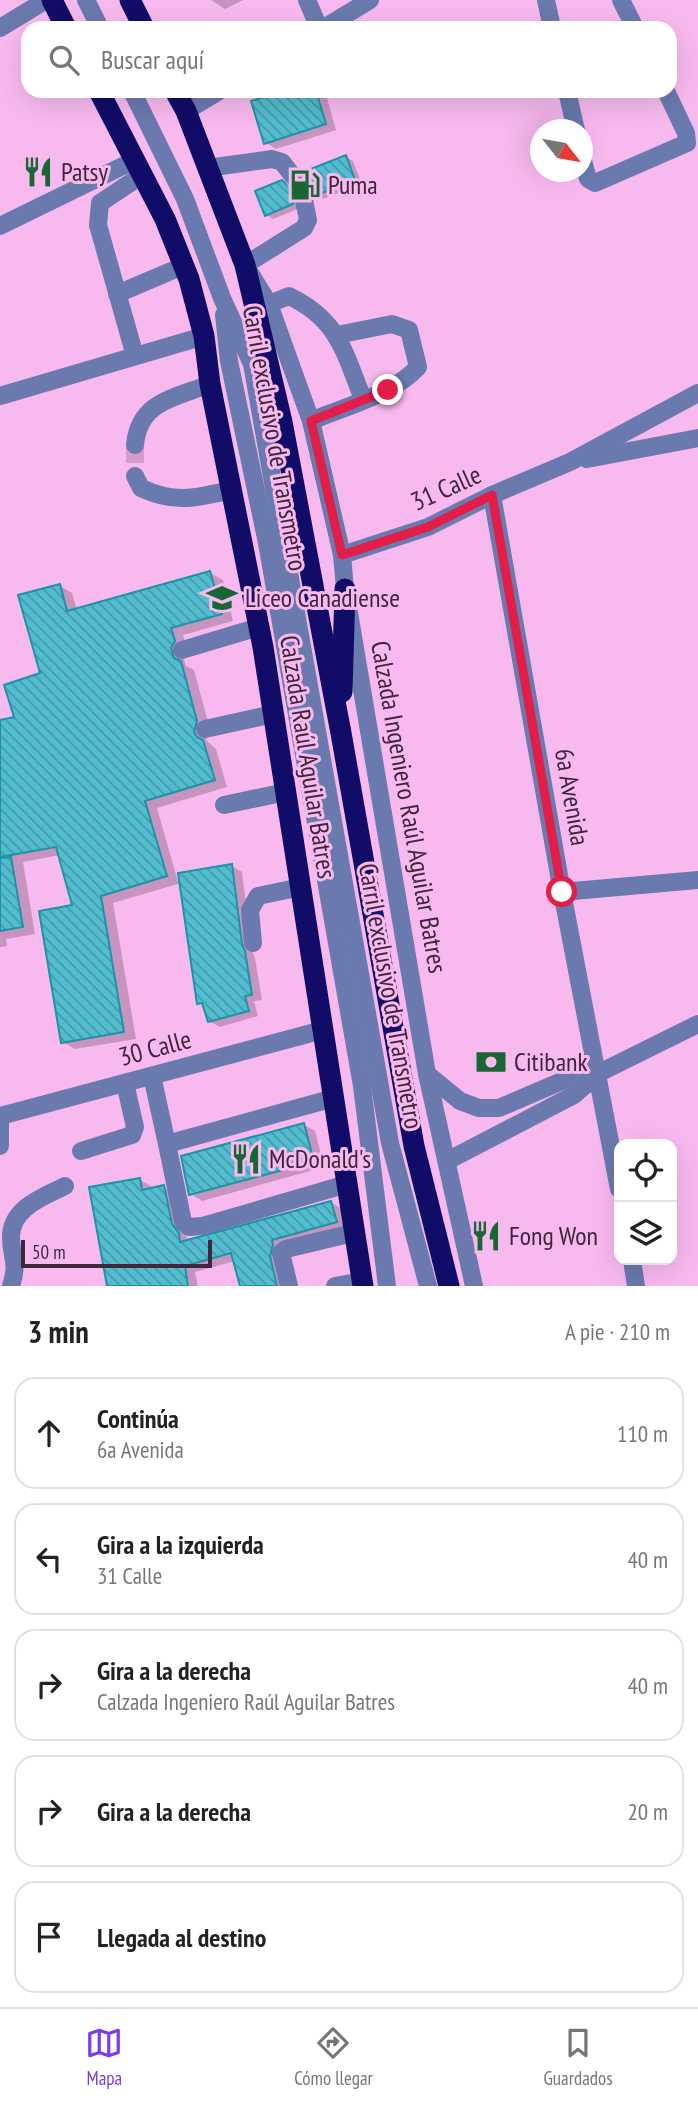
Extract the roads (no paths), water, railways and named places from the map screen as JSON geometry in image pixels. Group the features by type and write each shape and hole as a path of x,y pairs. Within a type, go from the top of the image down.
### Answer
{"highway":[{"path":"52,0 62,21"},
{"path":"130,0 140,21"},
{"name":"Calzada Raúl Aguilar Batres","path":"103,98 165,219 183,266 204,336 210,384 259,627 363,1283"},
{"name":"Calzada Raúl Aguilar Batres","path":"180,98 245,265 282,422 341,733 414,1146 449,1286"},
{"path":"341,733 345,589"}],"street":[{"path":"0,28 46,0"},
{"path":"86,0 96,21"},
{"path":"306,0 317,21"},
{"path":"333,21 370,0"},
{"path":"546,0 550,21"},
{"path":"621,0 632,21"},
{"path":"135,98 185,199 222,298"},
{"path":"186,111 207,98"},
{"path":"569,98 573,119"},
{"path":"592,182 687,143 686,133 669,98"},
{"path":"207,168 272,159 282,162 293,176"},
{"path":"0,226 139,167"},
{"path":"135,356 98,225 100,203 139,167"},
{"path":"245,265 304,228 308,220 304,200"},
{"name":"Calzada Ingeniero Raúl Aguilar Batres","path":"245,265 269,304 311,421 342,555 345,589 428,1074 474,1286"},
{"path":"117,294 183,266"},
{"path":"269,304 289,296 310,306 337,335 363,399"},
{"name":"Carril exclusivo de Transmetro","path":"222,298 229,362 267,543 359,1073 387,1286"},
{"name":"Carril exclusivo de Transmetro","path":"222,298 252,364 390,1143 428,1286"},
{"path":"311,421 398,385 408,379 418,367 409,330 392,324 337,335"},
{"path":"0,396 204,336"},
{"path":"135,445 136,430 151,407 210,384"},
{"name":"31 Calle","path":"342,555 428,527 492,495 570,462 698,393"},
{"name":"31 Calle","path":"570,462 698,438"},
{"path":"135,476 141,488 159,497 184,500 231,490"},
{"name":"6a Avenida","path":"492,495 562,892 614,1160"},
{"path":"182,650 259,627"},
{"path":"205,729 273,714"},
{"path":"223,804 286,792"},
{"path":"562,892 698,880"},
{"path":"253,943 250,910 258,896 300,887"},
{"path":"447,1161 574,1095 599,1073 698,1024"},
{"name":"30 Calle","path":"0,1116 323,1030"},
{"path":"428,1074 460,1101 479,1108 499,1108 569,1077 599,1073"},
{"path":"152,1076 183,1222 189,1227 203,1226 347,1184"},
{"path":"81,1151 132,1135 135,1127 125,1083"},
{"path":"167,1144 334,1098"},
{"path":"0,1123 0,1146"},
{"path":"11,1286 17,1269 11,1236 16,1217 36,1200 65,1186"},
{"path":"289,1286 281,1253 286,1249 353,1233"},
{"path":"633,1265 636,1286"},
{"path":"335,1286 363,1283"}],"tunnel":[{"path":"293,176 304,200"},
{"path":"135,445 135,476"}],"place":[{"name":"Patsy","path":"38,172"},
{"name":"Puma","path":"305,185"},
{"name":"Liceo Canadiense","path":"222,598"},
{"name":"Citibank","path":"491,1062"},
{"name":"McDonald's","path":"246,1159"},
{"name":"Fong Won","path":"486,1236"}]}
